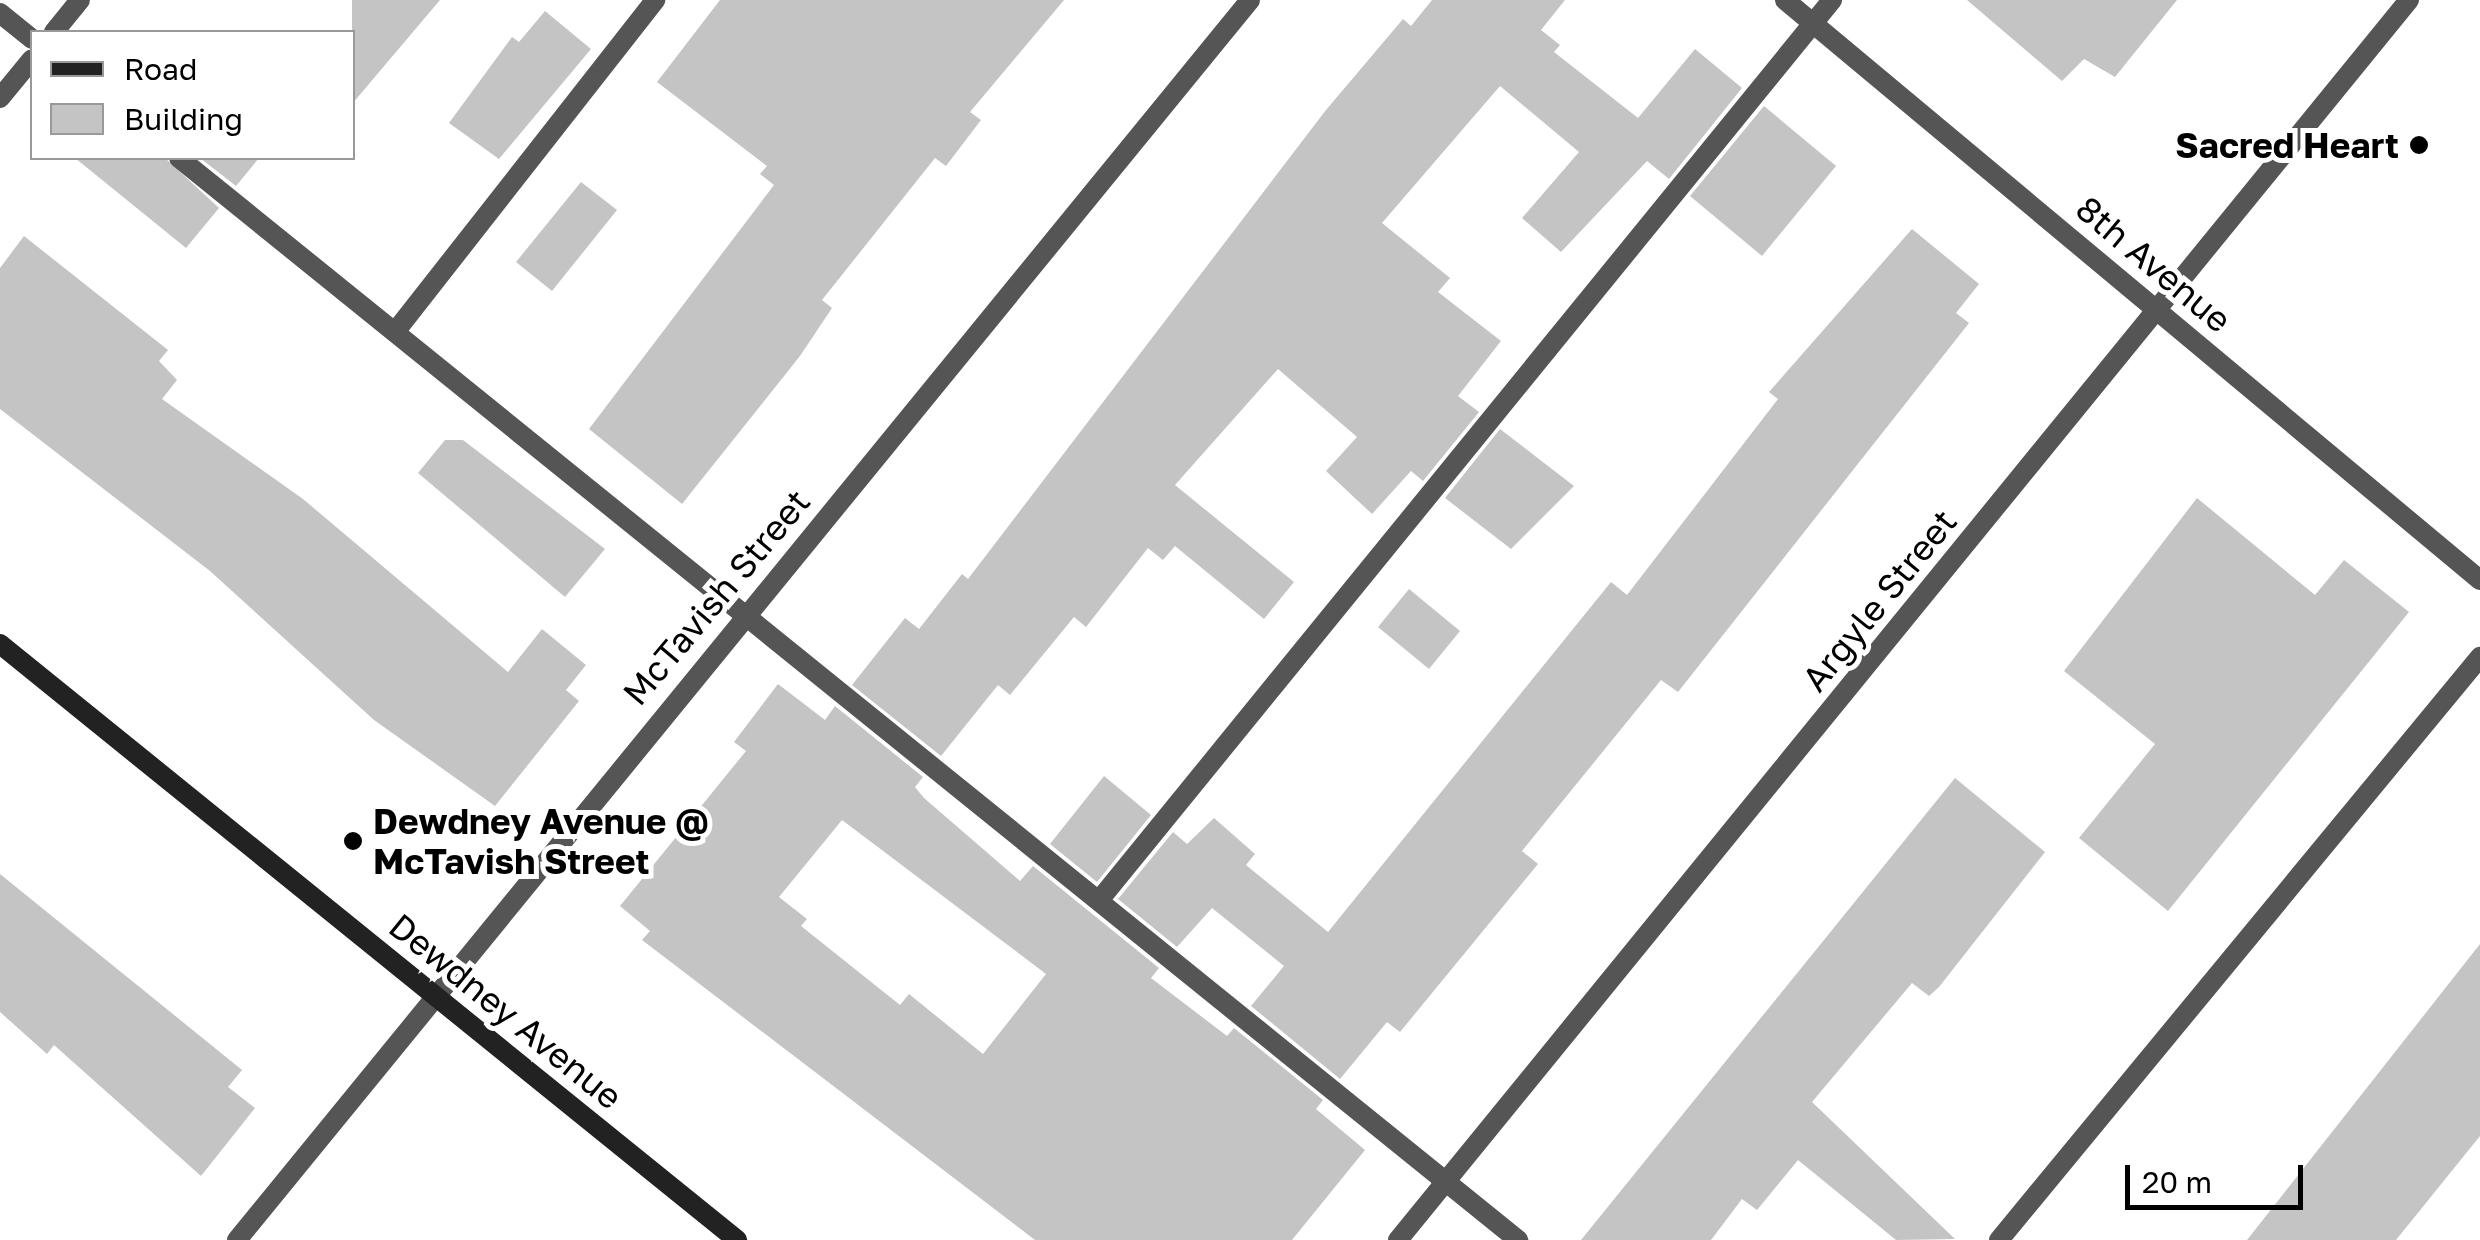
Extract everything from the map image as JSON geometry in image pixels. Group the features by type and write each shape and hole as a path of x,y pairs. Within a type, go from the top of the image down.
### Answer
{"main road":[{"name":"Dewdney Avenue","path":"0,644 737,1240"}],"street":[{"path":"56,30 80,0"},
{"path":"394,332 655,0"},
{"name":"McTavish Street","path":"237,1240 432,992 1250,0"},
{"name":"8th Avenue","path":"1785,0 2480,580"},
{"path":"1100,898 1832,0"},
{"name":"Argyle Street","path":"1398,1240 2408,0"},
{"path":"0,12 30,37"},
{"path":"0,98 30,61"},
{"path":"181,160 748,609 1518,1240"},
{"path":"1999,1240 2480,657"}],"building":[{"path":"352,0 440,0 355,100"},
{"path":"720,0 1064,0 970,112 981,120 946,166 935,158 822,300 832,308 800,356 682,504 589,429 774,185 760,174 767,166 657,82"},
{"path":"1432,0 1565,0 1541,30 1560,45 1554,52 1638,118 1695,49 1742,88 1669,179 1647,161 1561,252 1522,218 1579,152 1500,86 1382,223 1450,278 1438,292 1501,341 1458,396 1479,412 1423,481 1411,471 1372,514 1326,471 1357,437 1278,369 1175,485 1294,582 1264,619 1175,546 1163,560 1148,548 1086,627 1074,617 1010,695 998,685 941,756 852,685 905,618 919,629 962,574 968,579 1326,110 1403,19 1411,26"},
{"path":"1967,0 2177,0 2115,77 2084,59 2062,81"},
{"path":"545,11 591,49 499,159 449,123 512,37 519,42"},
{"path":"1764,106 1836,166 1762,256 1690,196"},
{"path":"77,160 167,160 219,208 186,248"},
{"path":"203,160 257,160 236,186"},
{"path":"581,182 617,210 552,291 516,262"},
{"path":"1912,229 1979,284 1956,313 1969,323 1678,692 1661,680 1522,851 1538,864 1400,1032 1387,1022 1340,1079 1251,1006 1284,966 1212,908 1177,947 1118,899 1173,832 1187,844 1214,818 1255,854 1246,865 1328,932 1611,582 1627,595 1778,399 1769,392"},
{"path":"24,236 168,350 159,361 177,380 162,399 303,499 508,672 542,629 586,665 566,690 579,701 495,806 374,720 210,571 0,409 0,268"},
{"path":"1500,429 1574,486 1511,549 1445,498"},
{"path":"445,440 463,440 605,549 565,597 418,473"},
{"path":"2197,498 2315,595 2344,560 2409,612 2168,911 2079,838 2155,744 2064,671"},
{"path":"1409,589 1460,631 1429,669 1378,627"},
{"path":"778,684 825,720 835,706 923,777 915,787 924,798 1020,881 1033,866 1159,968 1151,978 1227,1036 1234,1028 1323,1100 1316,1109 1365,1150 1292,1240 1035,1240 642,940 650,931 620,906 746,751 734,742","holes":["842,820 1046,974 983,1054 909,994 900,1005 801,926 807,919 779,897"]},
{"path":"1104,776 1151,815 1097,882 1050,844"},
{"path":"1955,778 2045,852 1939,987 1929,996 1912,983 1812,1102 1955,1239 1896,1240 1798,1160 1757,1210 1742,1199 1711,1240 1581,1240"},
{"path":"0,874 242,1070 228,1087 255,1108 201,1176 54,1045 47,1054 0,1012"},
{"path":"2480,944 2480,1136 2396,1240 2247,1240"}],"place":[{"name":"Sacred Heart","path":"2419,145"},
{"name":"Dewdney Avenue @ McTavish Street","path":"353,841"}]}
